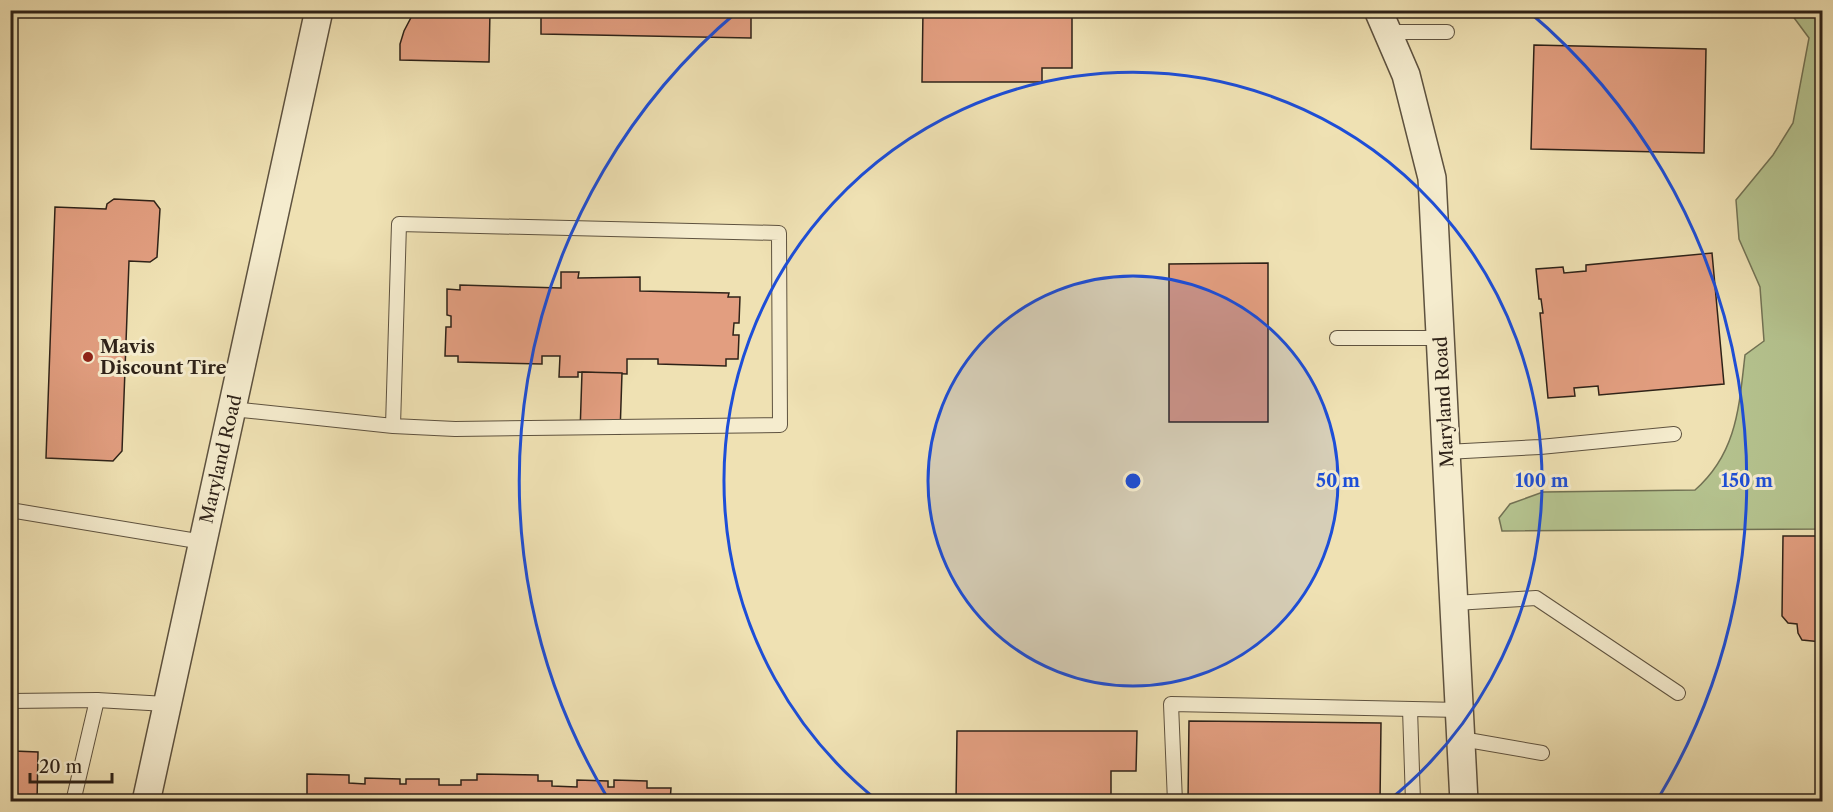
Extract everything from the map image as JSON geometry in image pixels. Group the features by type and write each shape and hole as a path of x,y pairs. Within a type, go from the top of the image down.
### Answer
{"street":[{"name":"Maryland Road","path":"146,801 319,10"},
{"name":"Maryland Road","path":"1383,21 1406,75 1432,178 1464,801"}],"lane":[{"path":"1383,21 1446,32"},
{"path":"232,409 393,426 455,429 780,425 779,233 399,224 393,426"},
{"path":"1337,338 1441,338"},
{"path":"1446,452 1540,447 1674,434"},
{"path":"10,510 203,542"},
{"path":"1455,603 1536,598 1678,693"},
{"path":"10,701 97,700 166,704"},
{"path":"73,801 97,700"},
{"path":"1175,801 1171,704 1460,710"},
{"path":"1410,710 1413,801"},
{"path":"1462,739 1542,753"}],"green space":[{"path":"1789,11 1822,11 1822,529 1502,531 1499,518 1510,504 1543,492 1695,490 1720,461 1734,428 1745,355 1764,341 1760,287 1739,239 1736,200 1773,155 1793,123 1809,38"}],"building":[{"path":"415,10 526,10 490,11 489,62 400,60 400,44"},
{"path":"541,10 751,10 751,38 541,34"},
{"path":"923,10 1072,10 1072,68 1042,68 1042,82 922,82"},
{"path":"1534,45 1706,49 1704,153 1531,149"},
{"name":"Mavis Discount Tire","path":"114,199 154,201 160,209 157,257 150,262 129,261 122,451 113,461 46,458 55,207 106,209 107,204"},
{"path":"1712,253 1724,384 1599,395 1598,386 1574,388 1575,396 1548,398 1540,313 1543,313 1536,269 1563,267 1564,273 1586,271 1586,265"},
{"path":"1268,263 1268,422 1169,422 1169,264"},
{"path":"561,272 579,272 578,278 640,277 640,291 729,293 728,297 740,297 739,323 734,323 733,335 739,335 738,359 726,359 726,366 658,364 658,359 627,359 627,374 578,372 578,377 559,377 560,356 542,356 542,364 458,362 458,356 445,356 446,327 451,327 451,316 447,315 447,289 460,290 460,285 561,288"},
{"path":"582,372 622,373 620,434 580,433"},
{"path":"1783,536 1822,536 1822,642 1802,640 1797,624 1788,623 1782,616"},
{"path":"1189,721 1381,723 1380,802 1188,802"},
{"path":"957,731 1137,731 1136,771 1111,771 1111,802 956,802"},
{"path":"10,745 14,745 14,751 38,752 37,802 10,802"},
{"path":"307,774 349,775 349,783 365,784 365,778 400,779 400,784 406,784 406,779 439,779 439,785 461,785 461,780 477,780 477,774 538,775 538,781 552,781 552,786 577,787 577,780 608,781 608,787 614,787 614,780 647,781 647,788 671,788 670,802 307,802"}],"place":[{"name":"Mavis Discount Tire","path":"88,357"}]}
